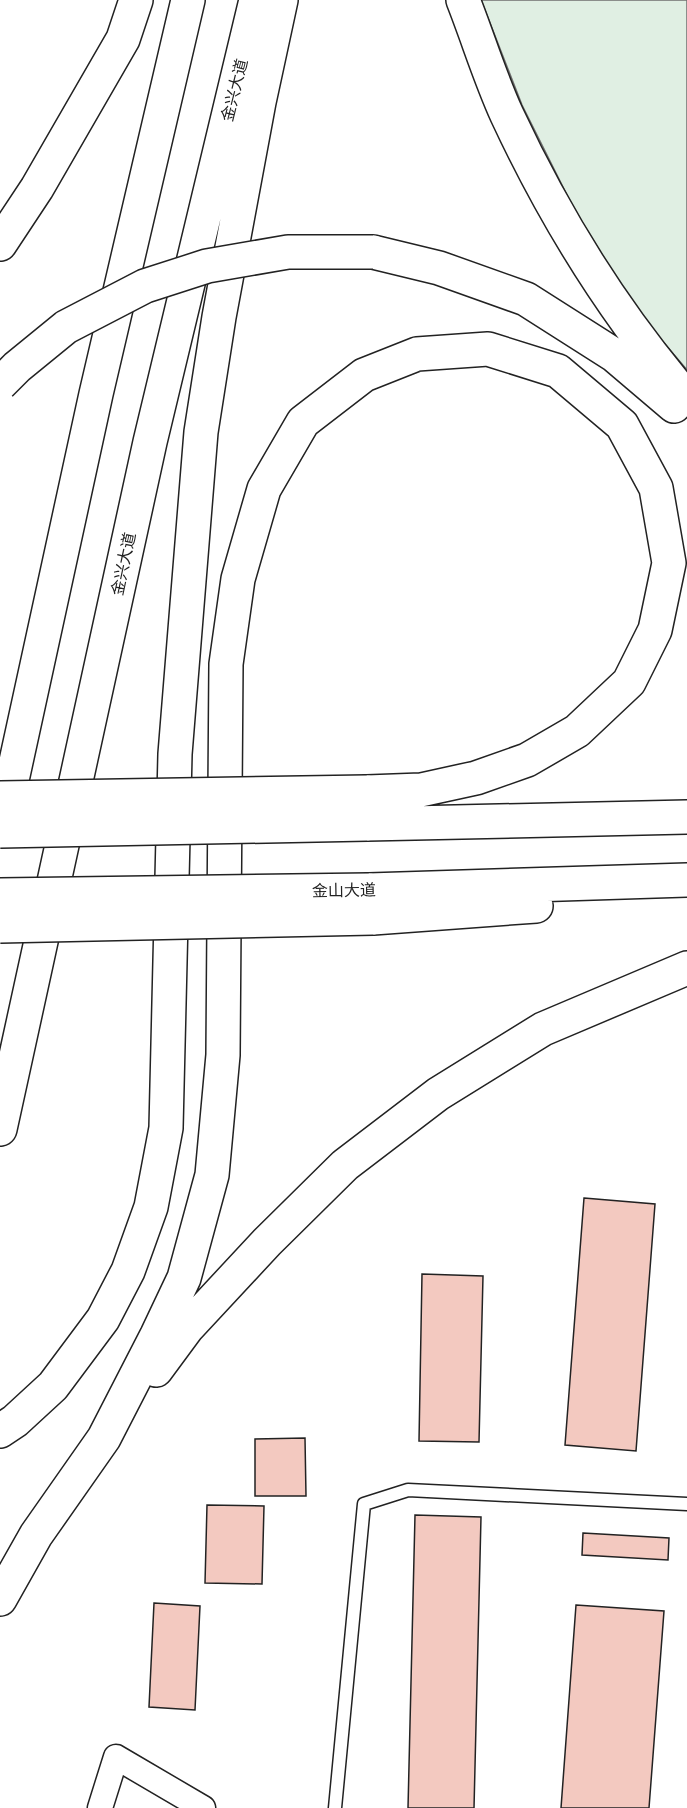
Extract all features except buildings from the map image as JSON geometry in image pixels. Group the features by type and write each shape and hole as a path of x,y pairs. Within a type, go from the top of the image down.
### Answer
{"highway":[{"path":"0,244 37,188 123,39 136,0"},
{"path":"188,0 96,394 0,833 687,817"},
{"name":"金兴大道","path":"0,1130 150,442 256,0"},
{"path":"0,1431 15,1421 54,1386 103,1319 128,1271 151,1207 166,1128 175,754 201,432 221,305 259,102 281,0"},
{"path":"463,0 507,114 560,217 623,318 687,398"},
{"path":"0,384 66,327 145,286 207,266 288,252 373,252 439,268 526,299 614,355 687,416"},
{"path":"0,798 367,792 421,790 476,778 527,759 577,731 629,682 656,630 669,563 656,488 622,425 558,371 488,349 417,354 364,375 303,422 264,489 238,579 226,664 224,1055 212,1175 184,1278 104,1438"},
{"name":"金山大道","path":"0,895 371,904 620,882 687,880"},
{"path":"0,926 371,904"},
{"path":"0,1599 36,1535 104,1438 187,1328 267,1242 345,1165 438,1094 543,1029 687,968"}],"street":[{"path":"100,1808 116,1757 203,1808"}],"lane":[{"path":"335,1808 364,1504 408,1490 687,1504"}],"green space":[{"path":"481,0 687,0 687,370 635,309 574,209 522,105"}]}
